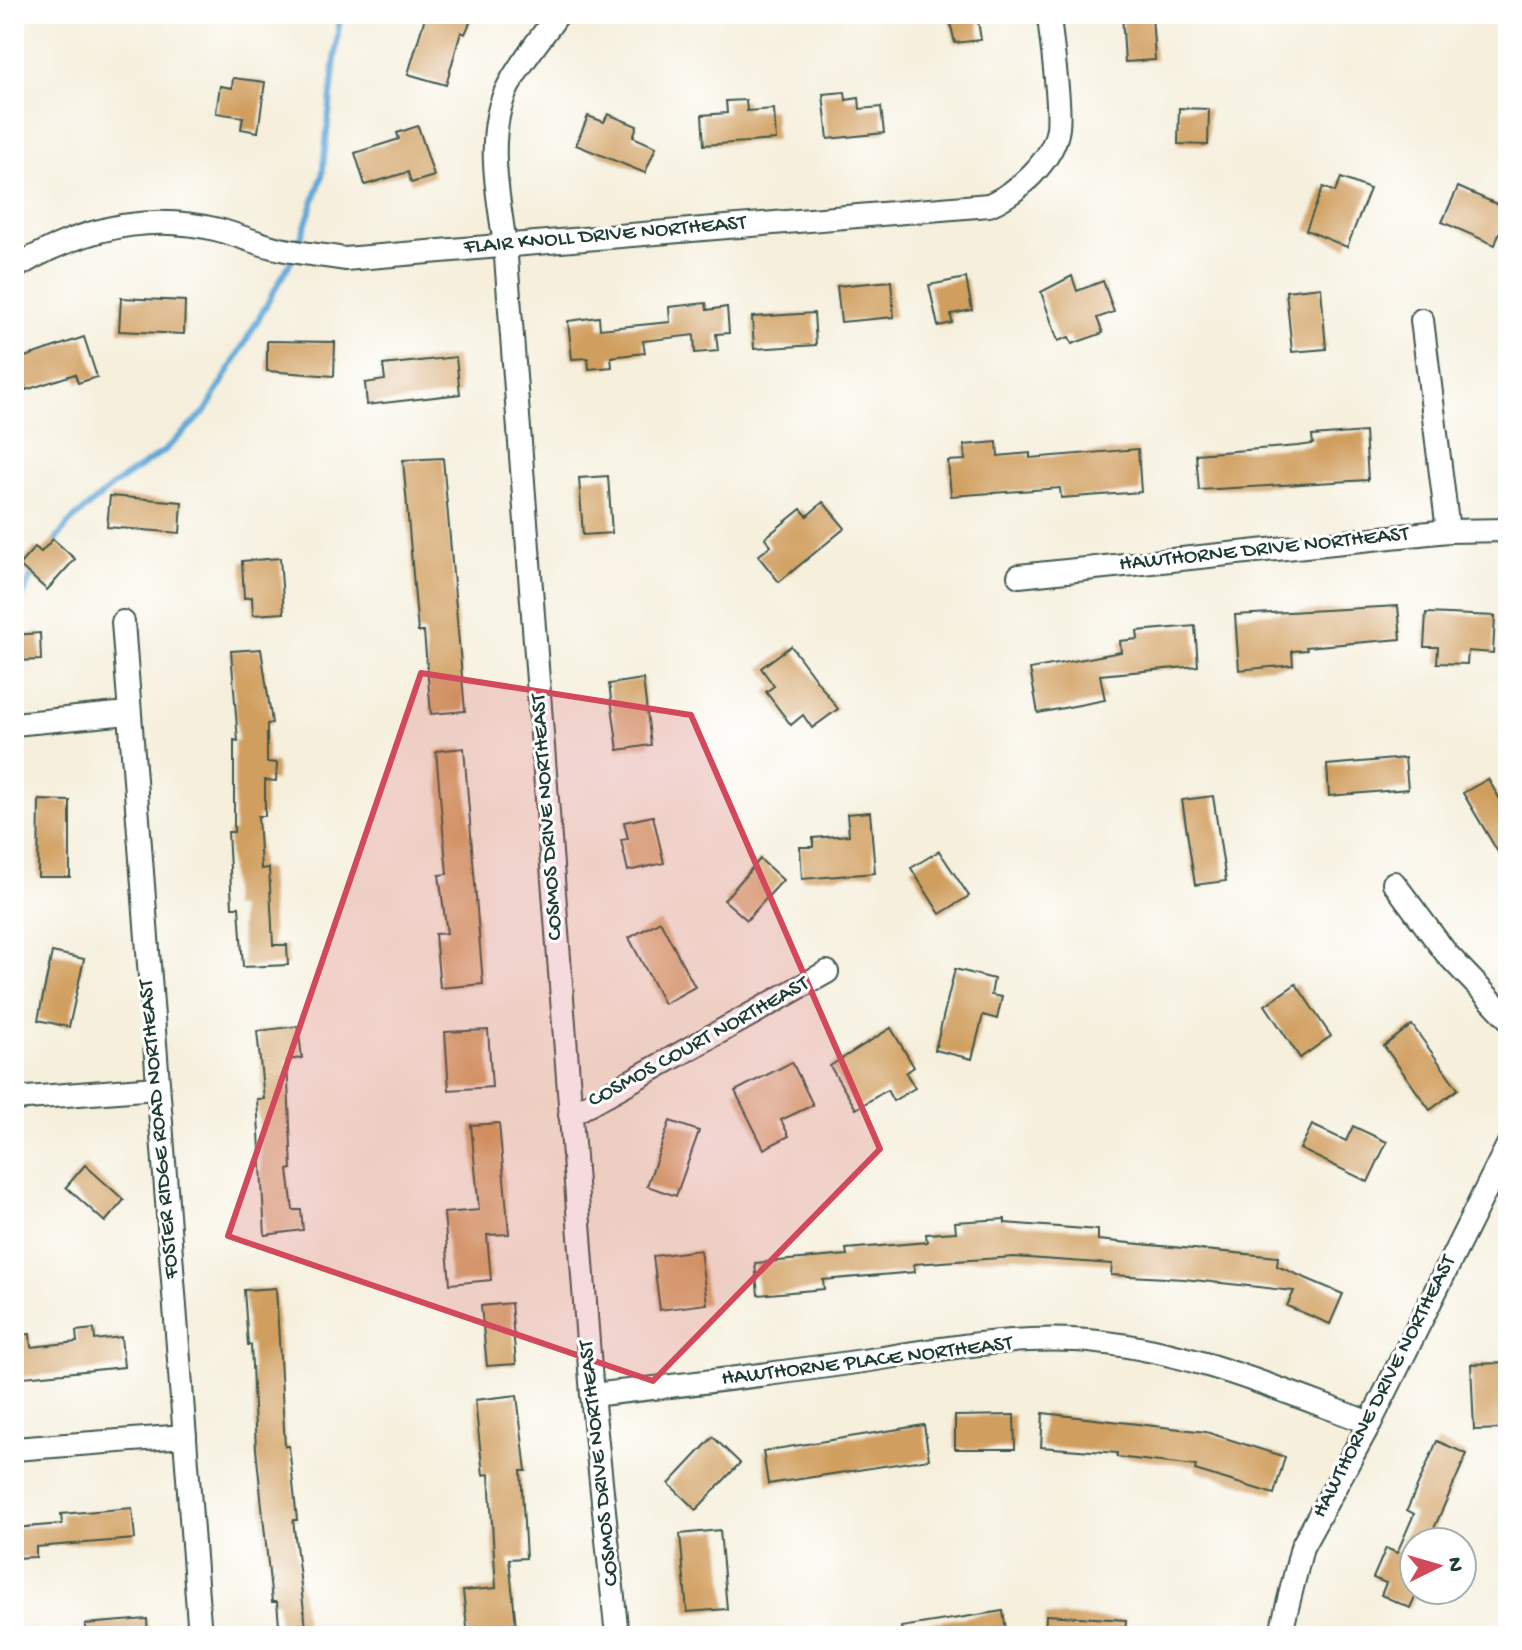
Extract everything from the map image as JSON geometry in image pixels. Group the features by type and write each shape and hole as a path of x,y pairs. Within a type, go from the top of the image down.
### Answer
{"street":[{"name":"COSMOS DRIVE NORTHEAST","path":"558,14 507,87 498,118 497,188 505,244 592,1395 617,1636"},
{"name":"FLAIR KNOLL DRIVE NORTHEAST","path":"14,268 48,248 102,227 150,221 217,229 273,247 345,259 989,205 1006,198 1022,185 1049,149 1058,128 1049,14"},
{"path":"1422,320 1448,531"},
{"name":"HAWTHORNE DRIVE NORTHEAST","path":"1019,576 1448,531 1508,530"},
{"name":"FOSTER RIDGE ROAD NORTHEAST","path":"123,622 200,1636"},
{"path":"14,724 128,713"},
{"path":"1394,883 1446,953 1508,1018"},
{"name":"COSMOS COURT NORTHEAST","path":"570,1115 827,972"},
{"path":"14,1099 156,1088"},
{"name":"HAWTHORNE DRIVE NORTHEAST","path":"1280,1636 1302,1547 1370,1423 1508,1145"},
{"name":"HAWTHORNE PLACE NORTHEAST","path":"592,1395 733,1380 983,1343 1094,1341 1153,1350 1208,1364 1370,1423"},
{"path":"14,1449 185,1436"}],"highlighted area":[{"path":"421,673 691,715 880,1149 653,1381 228,1236"}],"building":[{"path":"426,14 474,14 465,34 461,32 446,85 408,74"},
{"path":"948,14 977,14 981,40 955,43"},
{"path":"1122,14 1152,14 1155,60 1125,62"},
{"path":"233,78 265,82 258,132 241,129 243,117 216,113 220,86 232,88"},
{"path":"845,92 846,100 859,98 860,109 881,107 884,133 828,139 823,94"},
{"path":"746,100 747,111 774,109 776,140 704,145 702,115 727,113 726,101"},
{"path":"1179,108 1209,109 1208,145 1178,144"},
{"path":"608,114 637,126 633,137 656,147 645,173 576,145 588,116 604,122"},
{"path":"418,126 434,176 411,183 408,172 365,185 355,153 399,139 397,133"},
{"path":"1341,178 1370,189 1347,247 1306,230 1323,187 1335,192"},
{"path":"1458,187 1508,209 1495,245 1442,222"},
{"path":"1072,276 1077,291 1103,281 1114,312 1097,318 1103,333 1072,344 1069,337 1058,341 1041,292"},
{"path":"966,278 972,310 951,314 952,323 938,326 929,285"},
{"path":"891,281 894,317 841,322 837,286"},
{"path":"1321,287 1326,349 1292,352 1286,291"},
{"path":"121,298 185,301 184,334 119,331"},
{"path":"706,303 707,310 727,307 729,333 716,334 718,351 695,353 694,335 643,341 645,353 611,357 612,367 589,369 588,358 572,359 568,321 599,317 600,329 670,322 669,307"},
{"path":"814,313 816,345 754,349 752,317"},
{"path":"84,337 97,377 78,383 75,374 26,390 16,360"},
{"path":"267,341 335,342 334,376 267,371"},
{"path":"456,357 460,394 367,405 365,383 385,380 383,365"},
{"path":"1365,432 1368,480 1199,490 1196,454 1298,446 1313,444 1312,436"},
{"path":"997,442 998,456 1030,453 1030,458 1138,449 1141,492 1061,498 1060,488 951,496 948,461 965,460 964,445"},
{"path":"443,458 465,711 431,714 424,632 418,632 403,460"},
{"path":"608,476 612,533 583,535 579,478"},
{"path":"110,496 182,502 180,533 107,527"},
{"path":"823,502 845,528 779,582 758,556 771,546 765,538 801,509 807,516"},
{"path":"53,539 75,559 47,590 19,565 35,547 41,552"},
{"path":"280,558 284,613 253,615 252,597 244,598 242,561"},
{"path":"1398,606 1401,639 1306,647 1307,650 1292,651 1293,665 1239,670 1235,615"},
{"path":"1426,613 1495,616 1493,653 1468,651 1467,664 1437,663 1438,647 1424,647"},
{"path":"1195,626 1198,666 1100,675 1105,700 1038,713 1030,669 1121,652 1120,641 1138,639 1137,631"},
{"path":"40,633 41,660 14,661 14,635"},
{"path":"791,646 838,709 812,728 803,715 791,725 766,692 774,686 761,668"},
{"path":"261,649 272,723 267,724 267,762 277,763 276,781 265,780 265,816 258,816 261,869 269,868 273,945 287,945 288,965 243,967 239,907 232,907 228,832 234,832 234,740 238,741 231,651"},
{"path":"643,679 651,745 618,750 609,684"},
{"path":"464,748 483,984 440,988 435,934 447,933 439,875 447,874 436,751"},
{"path":"1405,758 1408,789 1329,796 1327,765"},
{"path":"1488,779 1508,813 1508,869 1463,793"},
{"path":"1213,796 1226,881 1195,885 1182,800"},
{"path":"39,800 70,801 70,877 38,877"},
{"path":"870,812 875,873 802,879 800,847 813,847 813,838 849,835 847,814"},
{"path":"653,816 664,863 628,871 621,840 628,839 624,822"},
{"path":"939,851 969,896 940,914 911,868"},
{"path":"760,859 783,880 747,920 724,900"},
{"path":"660,921 695,987 664,1004 629,938"},
{"path":"52,952 84,959 69,1027 38,1020"},
{"path":"955,969 994,979 991,995 1002,997 997,1019 983,1015 972,1059 935,1050"},
{"path":"1296,984 1331,1036 1300,1058 1265,1005"},
{"path":"1412,1025 1458,1089 1430,1110 1384,1046"},
{"path":"298,1026 302,1058 287,1060 292,1169 288,1170 293,1210 301,1210 303,1230 265,1235 257,1099 264,1099 257,1031"},
{"path":"891,1028 914,1067 906,1073 915,1088 893,1101 887,1090 856,1109 830,1066"},
{"path":"488,1030 492,1087 449,1090 445,1032"},
{"path":"792,1062 813,1105 781,1120 789,1136 764,1149 735,1091"},
{"path":"670,1121 699,1131 676,1196 647,1186"},
{"path":"499,1123 509,1234 487,1235 491,1280 450,1284 444,1213 479,1210 471,1125"},
{"path":"1312,1125 1346,1141 1353,1126 1387,1142 1368,1182 1300,1149"},
{"path":"85,1165 124,1200 105,1222 66,1187"},
{"path":"1005,1219 1005,1223 1098,1230 1098,1240 1278,1257 1277,1266 1343,1294 1330,1324 1287,1306 1294,1291 1111,1275 1112,1264 1014,1257 914,1264 915,1272 823,1280 824,1289 758,1295 755,1263 847,1255 846,1249 927,1242 926,1234 956,1232 955,1222"},
{"path":"700,1250 707,1304 660,1310 653,1256"},
{"path":"276,1288 285,1446 289,1446 297,1520 293,1520 307,1636 280,1636 277,1602 272,1602 256,1449 251,1345 248,1345 244,1290"},
{"path":"511,1303 516,1364 487,1366 481,1306"},
{"path":"94,1329 95,1340 121,1337 124,1367 14,1378 14,1335 30,1334 31,1347 77,1342 76,1331"},
{"path":"1504,1363 1507,1429 1474,1430 1471,1364"},
{"path":"517,1395 526,1471 521,1471 526,1558 509,1559 517,1636 468,1636 463,1591 496,1588 489,1474 483,1475 475,1400"},
{"path":"1043,1413 1206,1432 1285,1457 1274,1494 1195,1470 1196,1466 1117,1457 1117,1453 1041,1447"},
{"path":"1014,1415 1015,1449 955,1449 955,1416"},
{"path":"924,1425 929,1459 768,1484 763,1451"},
{"path":"713,1437 740,1463 696,1510 669,1484"},
{"path":"1437,1441 1467,1454 1435,1526 1409,1526 1414,1514 1407,1510"},
{"path":"132,1508 135,1539 36,1547 36,1557 14,1558 14,1528 62,1524 61,1514"},
{"path":"720,1530 727,1609 687,1612 680,1534"},
{"path":"1386,1548 1397,1553 1398,1551 1398,1603 1381,1595 1386,1583 1373,1578"},
{"path":"1003,1611 1007,1636 902,1636 901,1627"},
{"path":"1046,1615 1126,1620 1125,1636 1045,1636"},
{"path":"147,1619 148,1636 85,1636 85,1624"}],"waterway":[{"path":"298,246 322,177 340,14"},
{"path":"51,546 70,522 115,484 164,451 206,411 294,256"},
{"path":"14,616 33,572"},
{"path":"1499,1636 1508,1616"}]}
